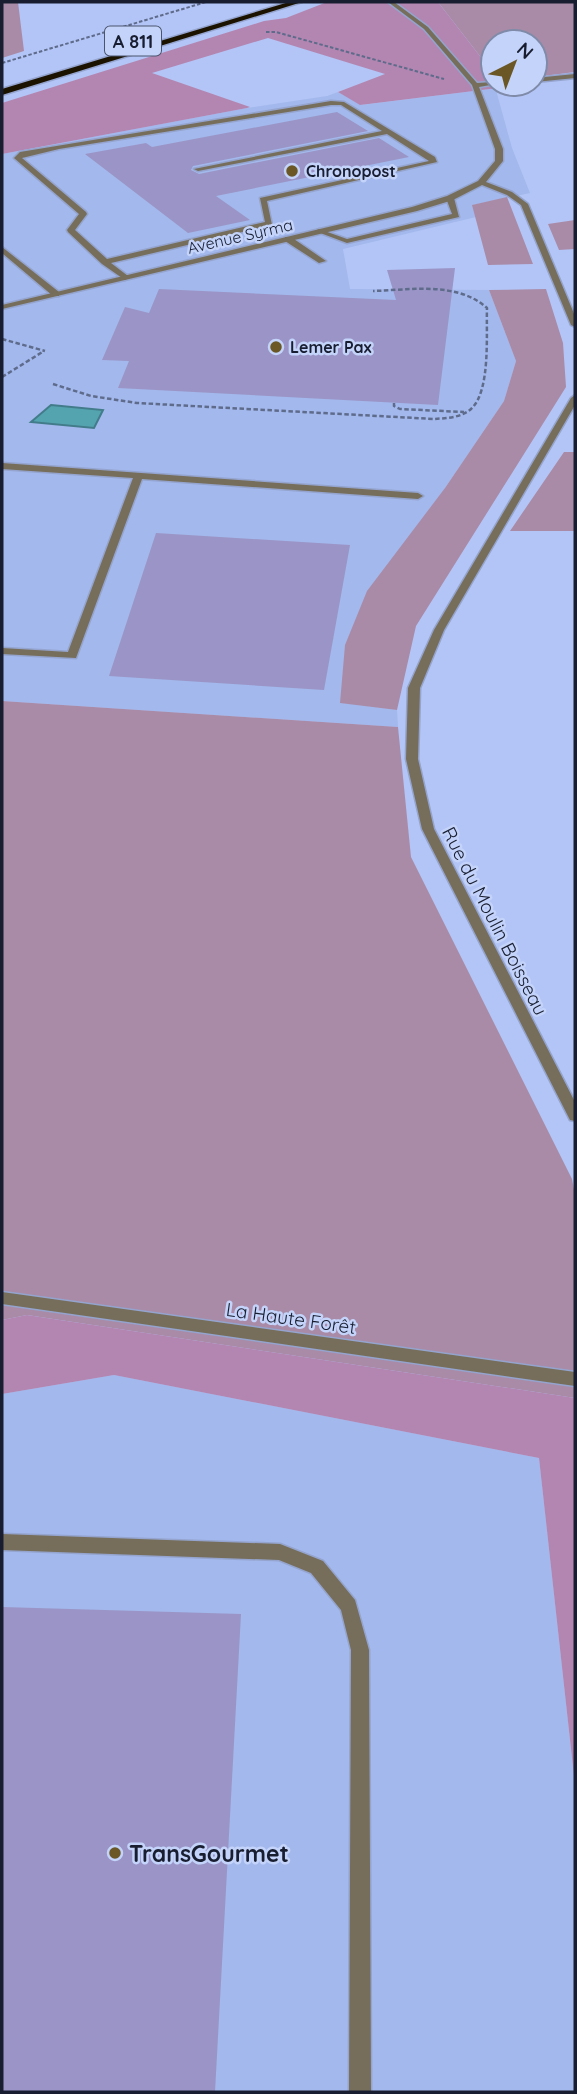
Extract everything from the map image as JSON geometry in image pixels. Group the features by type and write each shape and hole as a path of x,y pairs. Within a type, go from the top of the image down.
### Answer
{"highway":[{"name":"A 811","path":"2,81 264,2"},
{"name":"A 811","path":"2,92 298,2"}],"street":[{"path":"391,2 426,28 475,85 499,149 499,161 481,183 517,197 524,204 573,313 575,325"},
{"path":"549,79 575,76"},
{"path":"475,85 479,85"},
{"path":"105,262 269,223 263,200 433,162 432,159 342,103 190,128 121,135 20,154 18,158 83,214 71,230 105,262 125,278"},
{"path":"198,169 388,132"},
{"name":"Avenue Syrma","path":"2,307 319,232 450,198 481,183"},
{"path":"319,232 347,241 456,215 450,198"},
{"path":"288,239 322,261"},
{"path":"2,248 56,294"},
{"path":"2,262 13,258"},
{"name":"Rue du Moulin Boisseau","path":"575,398 439,630 414,688 412,759 428,830 575,1116"},
{"path":"2,466 418,496"},
{"path":"2,651 72,656 138,477"},
{"name":"La Haute Forêt","path":"2,1298 575,1379"},
{"path":"2,1542 280,1552 317,1566 349,1606 360,1650 360,2092"}],"path":[{"path":"2,63 206,2"},
{"path":"261,32 276,32 475,85"},
{"path":"53,384 91,396 137,403 434,419 454,417 465,412 479,399 483,382 487,308 475,297 464,293 373,291"},
{"path":"2,339 45,350 2,377"},
{"path":"394,403 394,406 400,409 465,412"}],"shaded area":[{"path":"2,2 18,2 24,51 2,58"},
{"path":"327,2 438,2 479,55 479,90 360,105 338,92 385,74 268,38 152,73 250,107 2,154 2,103 264,21 286,18"},
{"path":"438,2 575,2 575,72 549,75 549,28 479,28 479,55"},
{"path":"479,90 479,98 498,98 512,148 530,193 473,205 476,217 343,249 350,289 489,290 516,361 504,401 445,488 341,702 397,710 398,727 2,701 2,154 338,92 361,105"},
{"path":"507,197 533,264 488,265 472,205"},
{"path":"575,220 575,249 559,250 548,224"},
{"path":"546,289 563,343 566,387 416,626 397,710 340,703 345,645 367,591 445,488 504,401 516,361 489,290"},
{"path":"51,405 103,410 94,428 31,422"},
{"path":"564,452 575,452 575,531 510,531"},
{"path":"2,701 398,727 411,857 572,1179 575,1195 575,1398 27,1315 2,1320"},
{"path":"27,1315 575,1398 575,1785 539,1458 114,1375 2,1394 2,1320"},
{"path":"114,1375 539,1458 575,1785 575,2092 2,2092 2,1394"}],"building":[{"name":"Chronopost","path":"337,112 368,131 193,166 191,170 199,174 379,138 409,157 216,196 250,220 188,233 85,154 146,143 152,147"},
{"name":"Lemer Pax","path":"455,268 438,405 118,388 129,361 102,360 125,307 149,313 159,289 396,300 387,270"},
{"path":"156,533 350,545 324,690 109,676"},
{"name":"TransGourmet","path":"2,1607 241,1614 215,2092 2,2092"}],"place":[{"name":"Chronopost","path":"292,171"},
{"name":"Lemer Pax","path":"276,347"},
{"name":"TransGourmet","path":"115,1853"}]}
